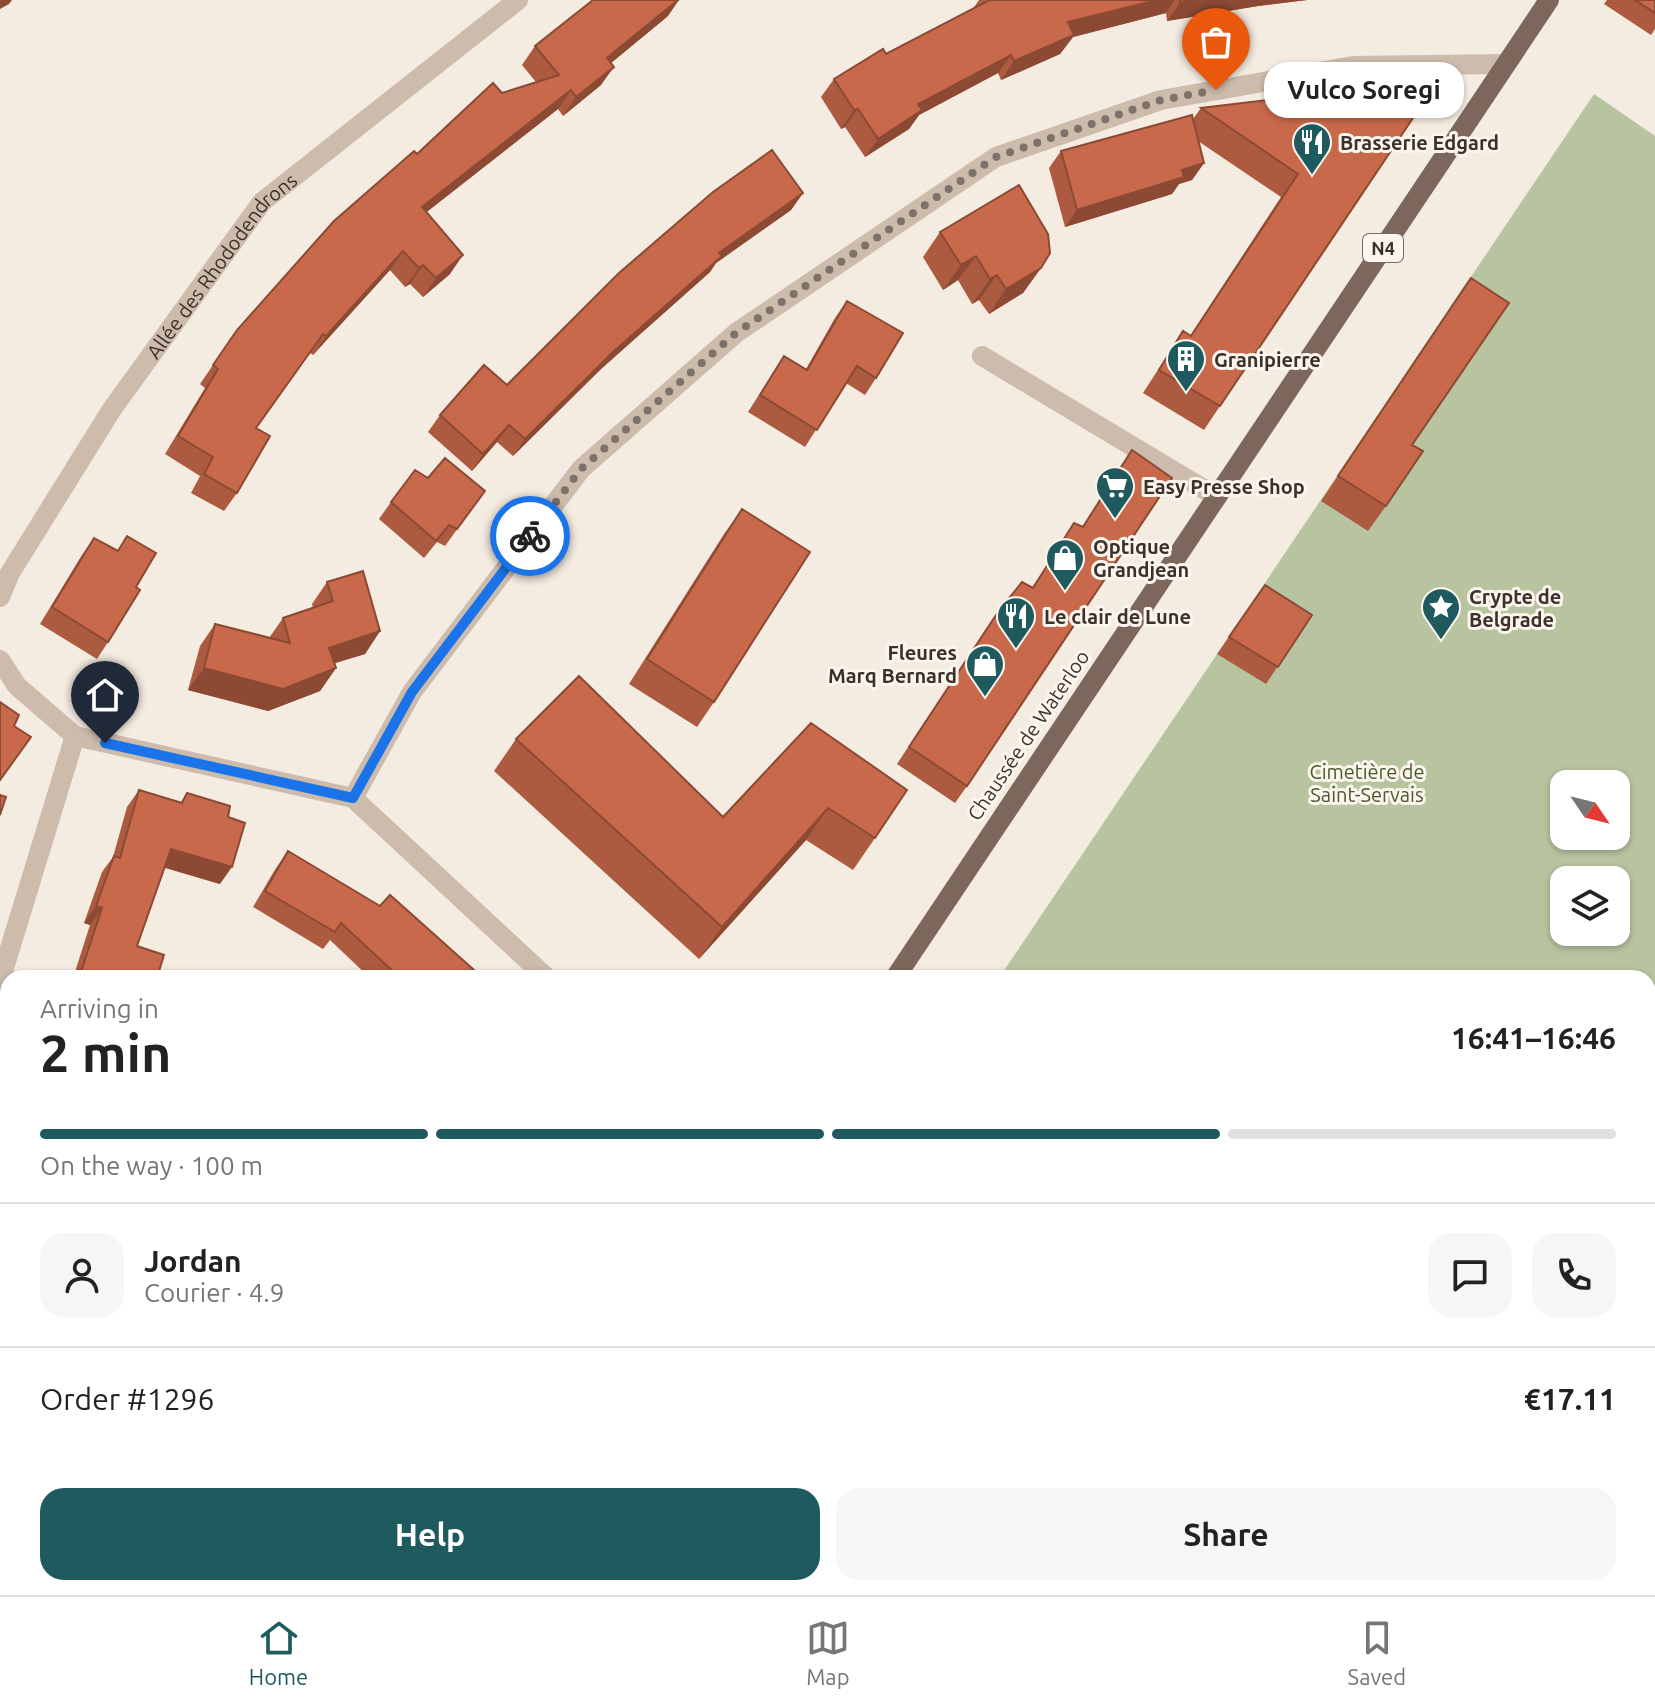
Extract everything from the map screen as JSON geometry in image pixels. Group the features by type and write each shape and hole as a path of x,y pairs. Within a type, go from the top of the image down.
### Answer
{"main road":[{"name":"Chaussée de Waterloo","path":"900,970 1549,0"}],"street":[{"name":"Allée des Rhododendrons","path":"0,597 10,573 112,409 262,202 518,0"},
{"path":"353,798 412,692 581,469 736,333 996,157 1161,100 1353,66 1506,64"},
{"path":"982,356 1217,497"},
{"path":"0,660 17,686 75,736 353,798 538,970"},
{"path":"3,970 75,736"}],"green space":[{"name":"Cimetière de Saint-Servais","path":"1594,94 1655,136 1655,970 1004,970"}],"building":[{"path":"593,0 678,0 607,58 614,67 576,97 571,90 422,207 463,255 436,278 423,265 419,268 403,251 326,336 323,334 256,428 270,436 237,493 204,474 213,457 178,436 218,369 213,365 237,330 334,221 414,151 417,154 493,83 502,93 559,75 535,46"},
{"path":"988,0 1157,0 1068,22 1074,35 1014,61 1011,55 918,104 922,110 878,139 834,79 883,49 886,54"},
{"path":"1635,0 1655,0 1655,13"},
{"path":"1409,83 1423,103 1220,406 1159,370 1183,331 1191,336 1298,174 1201,108"},
{"path":"1192,115 1204,163 1182,170 1184,177 1077,210 1061,151"},
{"path":"772,150 803,193 719,253 722,256 613,352 525,439 509,425 483,454 440,415 484,365 507,385 619,273 713,192"},
{"path":"1019,185 1048,234 1050,253 1041,268 1006,289 997,275 990,279 976,256 961,265 940,232"},
{"path":"1471,278 1509,303 1412,445 1423,451 1386,506 1338,476"},
{"path":"847,301 903,333 876,378 857,366 817,430 760,395 784,356 807,370"},
{"path":"1132,450 1172,478 967,786 909,747 998,612 1022,582 1033,588 1074,523 1083,527"},
{"path":"445,458 485,491 457,529 449,525 436,541 391,502 415,470 428,478"},
{"path":"742,509 810,552 714,702 647,659"},
{"path":"127,536 156,553 136,587 140,590 108,642 52,607 94,538 118,551"},
{"path":"363,571 380,631 329,648 336,668 283,689 204,668 215,624 290,643 283,618 333,601 327,582"},
{"path":"1265,585 1312,615 1278,667 1229,637"},
{"path":"579,676 723,817 811,723 907,790 875,838 828,808 722,927 516,739"},
{"path":"0,702 19,715 14,726 31,737 0,780"},
{"path":"139,790 182,803 187,793 230,806 228,817 245,823 232,867 171,849 137,946 164,955 159,970 82,970 102,908 96,906 114,856 120,858"},
{"path":"0,795 6,797 0,815"},
{"path":"288,851 380,906 390,895 474,970 391,970 341,923 335,932 265,891"}],"way so far":[{"path":"530,536 581,469 736,333 996,157 1161,100 1216,90"}],"place":[{"name":"Vulco Soregi","path":"1216,90"},
{"name":"Brasserie Edgard","path":"1312,176"},
{"name":"Granipierre","path":"1186,393"},
{"name":"Easy Presse Shop","path":"1115,520"},
{"name":"Optique Grandjean","path":"1065,592"},
{"name":"Crypte de Belgrade","path":"1441,641"},
{"name":"Le clair de Lune","path":"1016,650"},
{"name":"Fleures Marq Bernard","path":"985,698"}],"route":[{"path":"105,743 353,798 412,692 530,536"}]}
